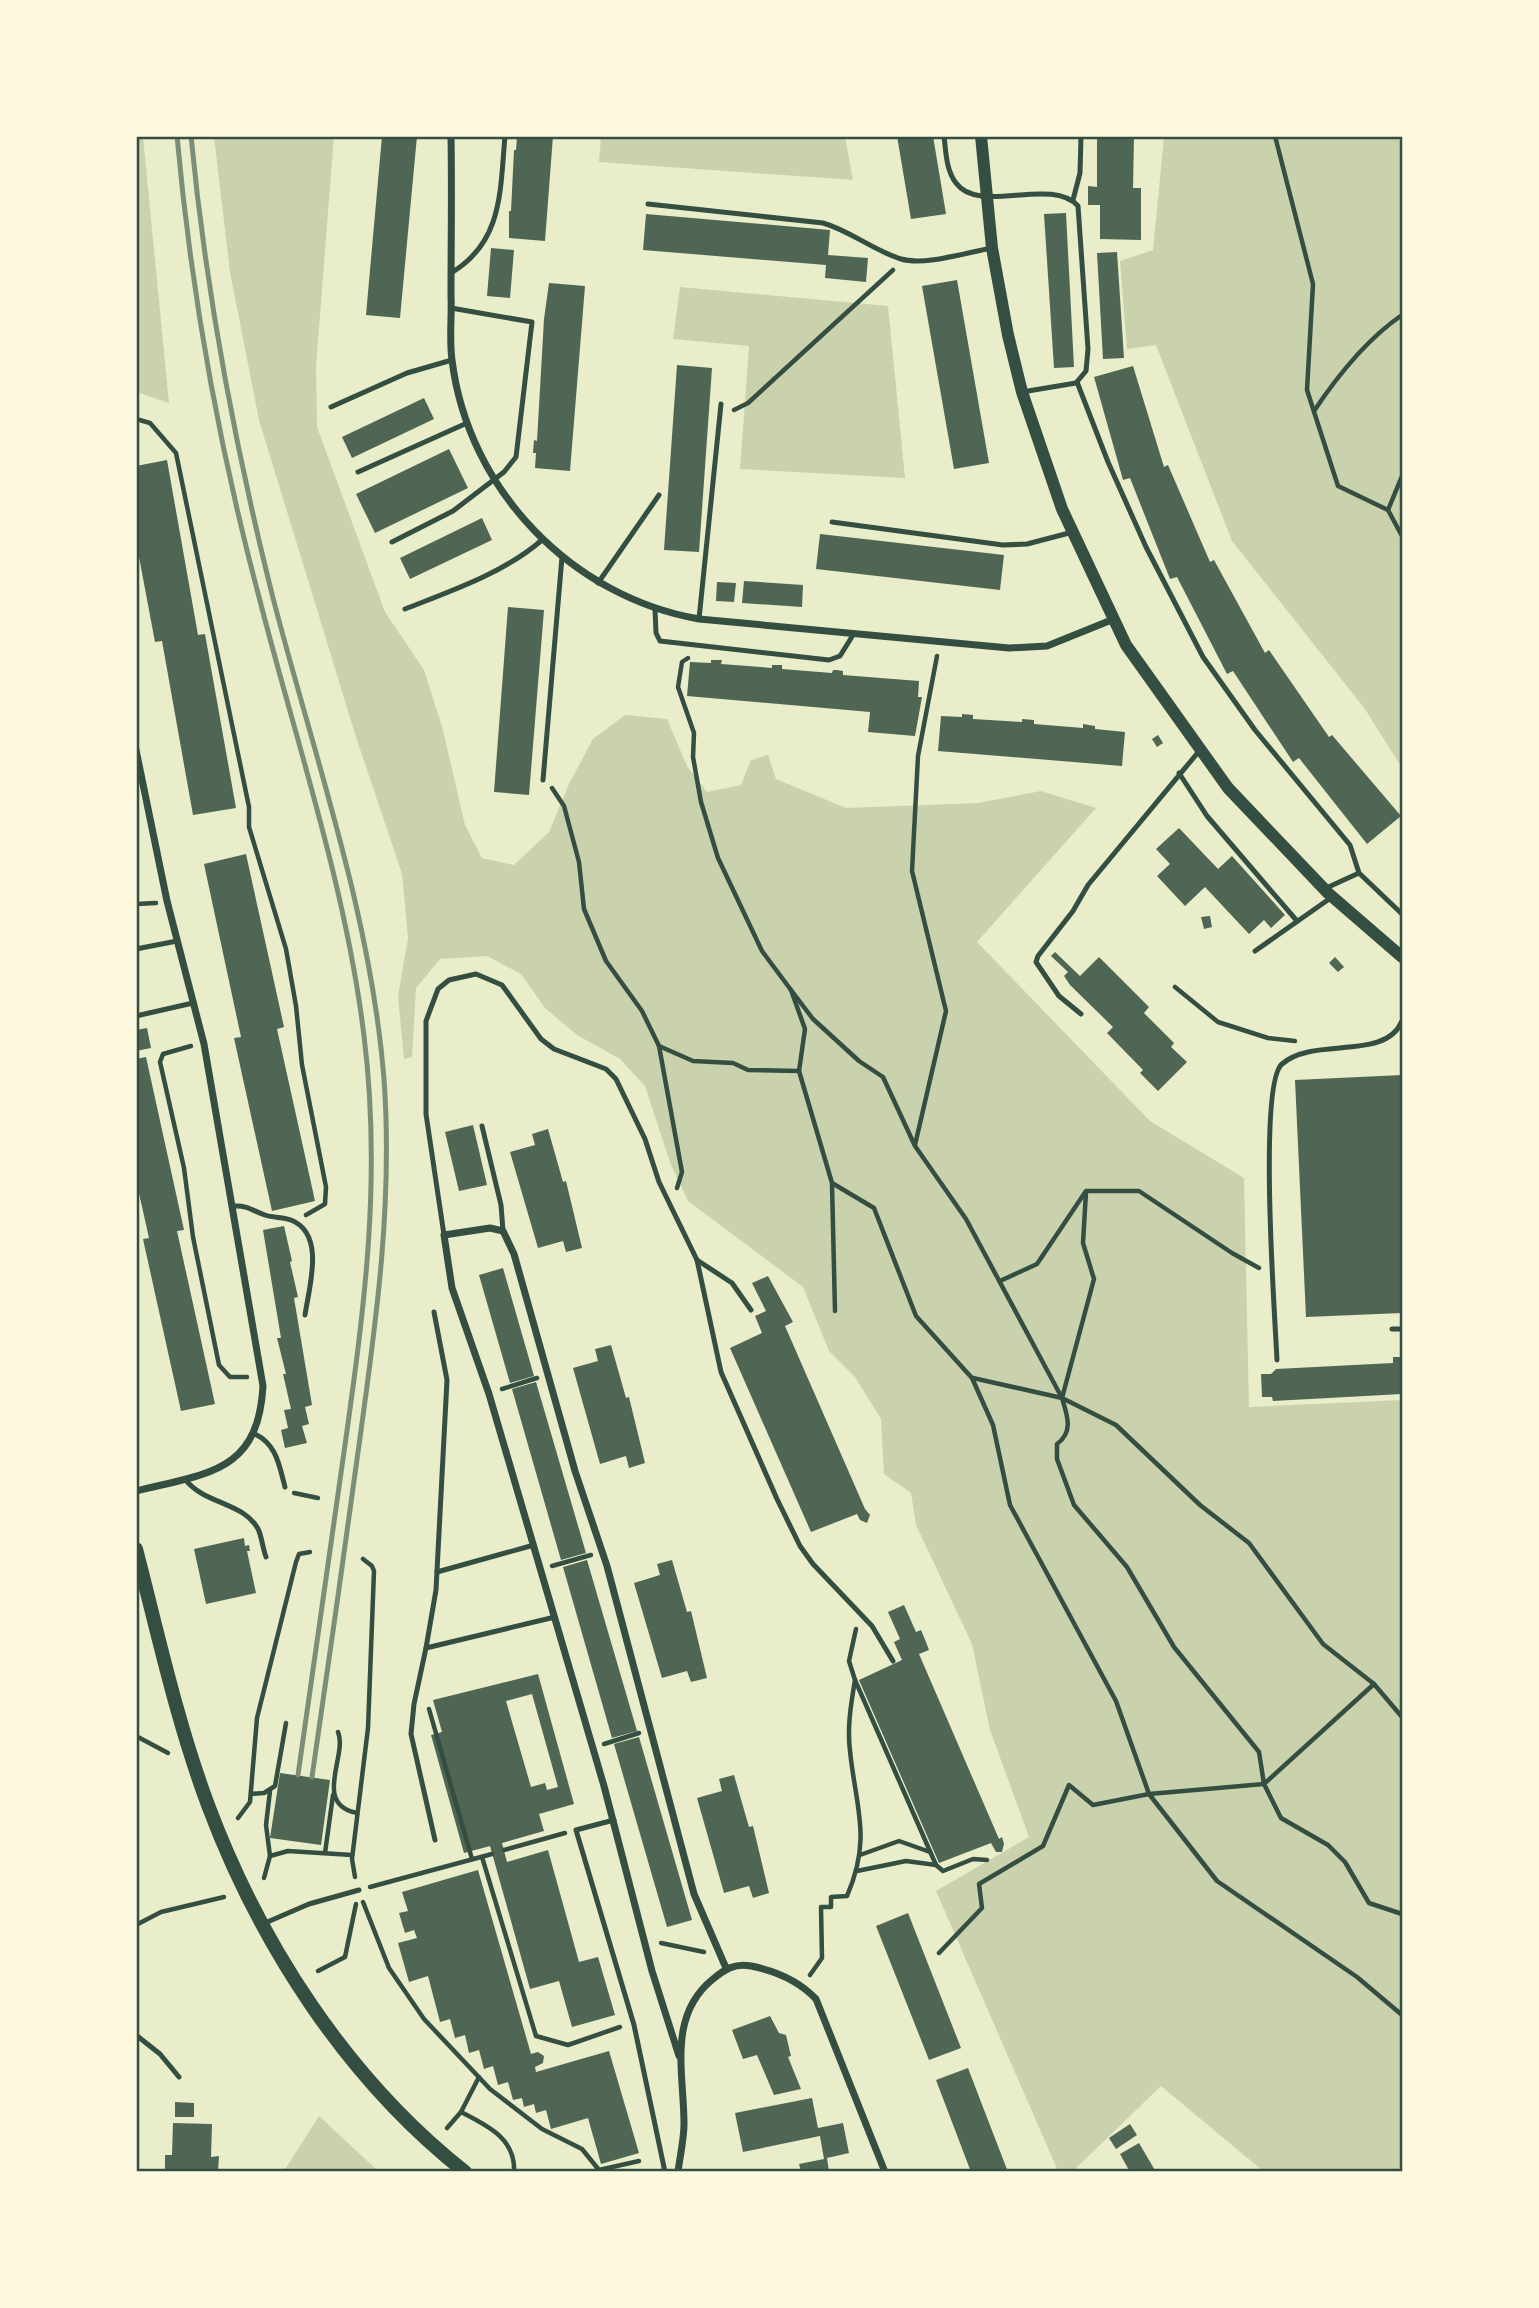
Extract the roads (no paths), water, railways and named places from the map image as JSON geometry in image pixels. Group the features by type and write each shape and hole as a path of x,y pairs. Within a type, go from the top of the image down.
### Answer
{"main road":[{"path":"136,1549 207,1803 243,1888 262,1925 300,1988 360,2068 432,2144 464,2172"}],"street":[{"path":"451,136 452,360 467,423 494,480 542,540 562,557 598,583 655,609 699,619 1009,648 1046,646 1114,619"},
{"path":"981,136 992,248 1008,335 1023,392 1062,509 1126,645 1227,788 1328,893 1402,957"},
{"path":"136,750 177,941 204,1044 262,1377 261,1413 255,1434 245,1449 226,1463 185,1479 136,1491"},
{"path":"678,2172 684,2126 679,2056 534,1545 489,1394 452,1288 444,1235 490,1228 503,1231 514,1254 575,1471 607,1566 694,1894 726,1968"},
{"path":"679,2056 687,2014 709,1982 726,1968 741,1964 775,1971 805,1987 816,1999 885,2172"}],"lane":[{"path":"451,273 471,261 497,214 505,136"},
{"path":"944,136 950,173 957,186 986,197 1064,196 1078,206 1082,225 1088,349 1086,371 1077,382 1023,392"},
{"path":"1073,200 1080,173 1081,136"},
{"path":"648,204 823,223 848,230 860,241 904,260 951,257 992,248"},
{"path":"392,542 453,511 508,467 519,449 532,322 452,308"},
{"path":"331,407 407,373 452,360"},
{"path":"1077,382 1108,462 1146,547 1203,657 1255,730 1350,845 1359,873 1402,914"},
{"path":"699,619 721,404"},
{"path":"358,472 467,423"},
{"path":"598,583 659,495"},
{"path":"832,522 1003,545 1027,544 1073,532"},
{"path":"405,609 452,591 507,564 542,540"},
{"path":"543,778 562,557"},
{"path":"655,609 656,633 660,641 705,648 829,660 840,656 853,635"},
{"path":"1081,1014 1059,996 1036,962 1038,956 1073,911 1088,885 1200,750"},
{"path":"1179,773 1207,816 1297,921"},
{"path":"1255,951 1297,921 1328,893 1359,873"},
{"path":"136,949 177,941"},
{"path":"444,1235 426,1114 426,1021 438,989 463,975 476,974 502,985 541,1039 554,1049 606,1069 617,1079 645,1139 671,1207 697,1260 721,1372 777,1499 800,1546 813,1564 862,1615 884,1643 893,1661"},
{"path":"136,1016 193,1003"},
{"path":"1277,1360 1270,1121 1275,1074 1282,1064 1317,1051 1380,1043 1391,1038 1402,1021"},
{"path":"482,1126 501,1206 503,1231"},
{"path":"234,1206 243,1206 265,1216 292,1220 304,1227 311,1242 313,1262 305,1315"},
{"path":"697,1260 732,1283 751,1310"},
{"path":"434,1312 447,1380 437,1572 411,1734 435,1840"},
{"path":"1392,1329 1402,1329"},
{"path":"255,1434 265,1438 275,1450 285,1487"},
{"path":"185,1479 194,1491 208,1499 237,1508 258,1529 265,1557"},
{"path":"437,1572 534,1545"},
{"path":"426,1648 555,1617"},
{"path":"614,1820 576,1830 633,2023 665,2172"},
{"path":"262,1925 309,1904 359,1890"},
{"path":"136,2035 160,2054 179,2077"}],"railway":[{"path":"177,136 190,252 219,426 273,651 333,870 356,980 369,1089 371,1193 364,1296 298,1775"},
{"path":"191,136 205,253 234,427 273,598 354,896 367,957 384,1079 385,1217 377,1308 312,1777"}]}
